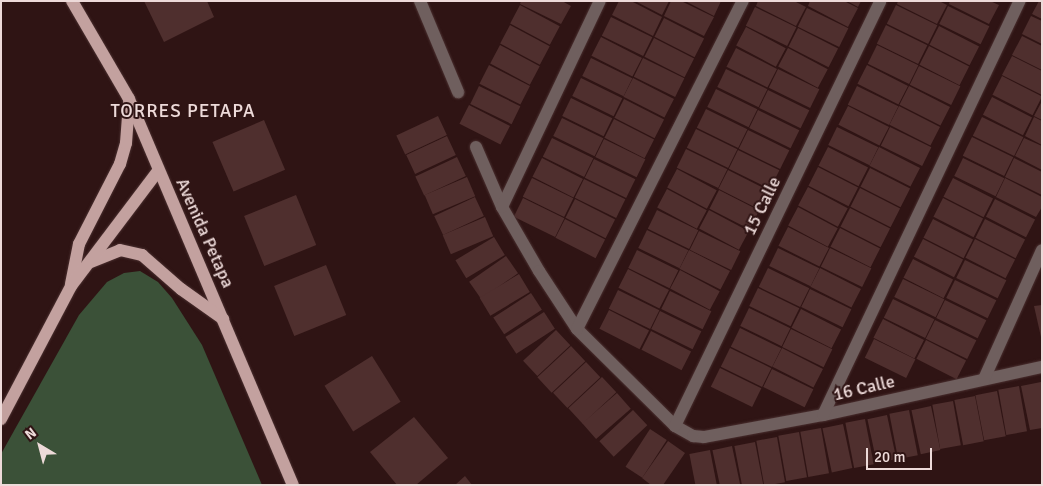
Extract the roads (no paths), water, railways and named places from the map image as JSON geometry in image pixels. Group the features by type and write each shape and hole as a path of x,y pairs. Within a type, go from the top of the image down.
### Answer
{"main road":[{"name":"Avenida Petapa","path":"72,1 129,99 293,485"},
{"path":"71,286 79,244 122,159 129,99"},
{"path":"1,419 71,286 158,171"},
{"path":"89,263 120,250 142,255 181,289 224,320"}],"street":[{"path":"502,206 600,1"},
{"path":"578,329 743,1"},
{"name":"15 Calle","path":"675,426 880,1"},
{"path":"823,415 1020,1"},
{"path":"426,5 458,92"},
{"path":"476,147 502,206 578,329 675,426"},
{"path":"984,379 1042,250"},
{"name":"16 Calle","path":"675,426 693,436 704,437 823,415 1042,367"}],"district":[{"name":"TORRES PETAPA","path":"183,112"}]}
